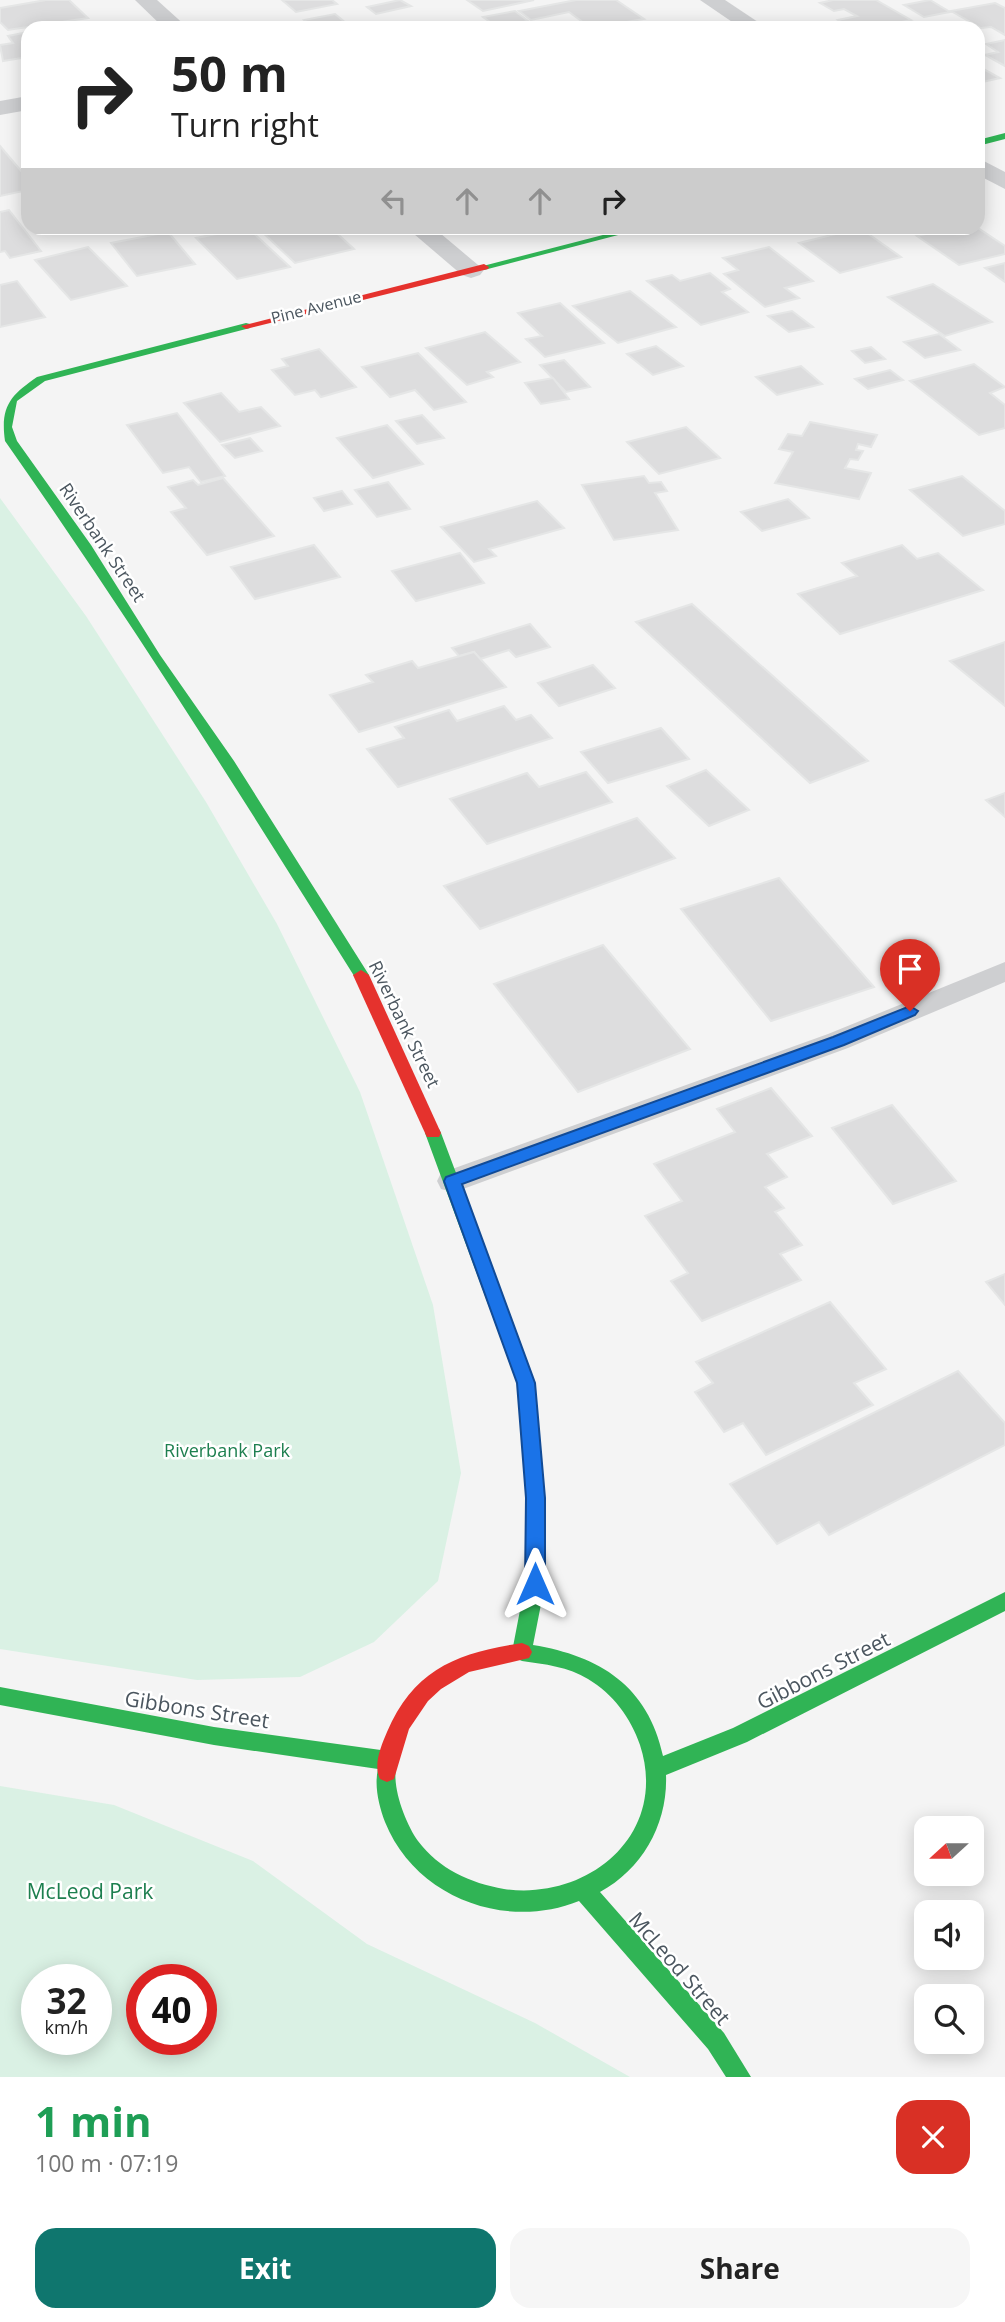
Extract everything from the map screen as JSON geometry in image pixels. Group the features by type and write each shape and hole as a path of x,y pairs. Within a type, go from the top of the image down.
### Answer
{"street":[{"path":"145,0 169,21"},
{"path":"710,0 744,21"},
{"path":"0,108 21,104"},
{"path":"985,141 1005,136"},
{"path":"985,170 1005,181"},
{"path":"428,235 471,270"},
{"name":"Pine Avenue","path":"4,411 21,391 41,379 69,370 612,235"},
{"name":"Riverbank Street","path":"4,411 11,441 85,545 154,655 227,761 369,987 423,1106 526,1383 535,1498 535,1584 522,1652"},
{"name":"Gibbons Street","path":"658,1768 740,1735 1005,1601"},
{"path":"522,1652 562,1658 598,1674 627,1699 648,1731 658,1768 655,1804 642,1839 618,1869 584,1891 544,1902 501,1902 461,1890 428,1867 402,1836 389,1800 388,1762 398,1727 419,1695 448,1672 485,1657 522,1652"},
{"name":"Gibbons Street","path":"0,1696 214,1736 388,1762"},
{"name":"McLeod Street","path":"584,1891 716,2041 739,2077"}],"lane":[{"path":"452,1181 838,1041 1005,971"}],"green space":[{"name":"Riverbank Park","path":"0,498 86,616 206,802 277,924 360,1092 433,1305 461,1473 438,1581 374,1642 300,1677 197,1680 0,1649"},
{"name":"McLeod Park","path":"0,1786 114,1805 253,1861 367,1944 535,2023 630,2077 0,2077"}],"building":[{"path":"46,0 69,0 88,18 68,21 21,21 21,28 8,30 0,22 0,8"},
{"path":"282,0 332,0 337,4 296,12"},
{"path":"400,0 411,6 376,14 367,7"},
{"path":"467,0 534,0 483,11"},
{"path":"576,0 616,0 644,19 581,21 569,12 531,20 519,11"},
{"path":"833,0 876,0 911,20 840,21 857,16 844,9 834,11 820,3"},
{"path":"930,0 950,12 924,17 904,5"},
{"path":"995,3 1005,8 1005,35 991,27 985,28 985,21 969,21 951,11"},
{"path":"515,11 528,21 489,21 483,17"},
{"path":"335,14 344,21 305,21"},
{"path":"21,33 21,58 3,61 0,45 13,43 8,36"},
{"path":"1005,40 1005,66 985,55 998,52 986,44"},
{"path":"985,70 1000,78 985,81"},
{"path":"0,146 21,171 21,192 0,196"},
{"path":"9,210 21,225 21,235 29,235 41,251 10,258 5,251 0,252 0,212"},
{"path":"985,233 1005,246 1005,254 959,265 917,236 985,235"},
{"path":"152,235 171,235 195,264 137,276 111,243"},
{"path":"212,235 256,235 290,267 237,279 196,238"},
{"path":"265,235 339,235 354,249 295,263"},
{"path":"832,235 870,235 901,257 840,273 799,243"},
{"path":"88,247 127,286 71,300 35,260"},
{"path":"769,247 813,281 785,288 799,298 765,307 724,274 738,270 723,258"},
{"path":"1005,263 1005,282 985,268"},
{"path":"710,273 730,289 722,292 748,312 701,325 647,281 672,275 680,281"},
{"path":"17,281 45,317 0,327 0,285"},
{"path":"933,284 992,322 945,336 888,297"},
{"path":"630,291 676,327 618,343 573,306"},
{"path":"560,303 604,343 545,357 526,339 542,336 518,313"},
{"path":"792,311 813,327 789,332 768,316"},
{"path":"485,332 520,362 487,372 493,377 467,385 426,348"},
{"path":"939,334 960,350 925,358 904,342"},
{"path":"656,346 683,366 653,375 627,354"},
{"path":"871,347 885,359 865,363 852,351"},
{"path":"319,349 356,387 321,397 315,390 295,395 272,370 288,366 282,359"},
{"path":"418,353 466,402 434,410 415,390 390,397 362,367"},
{"path":"564,360 590,387 566,392 540,365"},
{"path":"974,364 1005,387 990,393 1005,405 1005,428 979,435 910,381"},
{"path":"801,366 822,384 777,395 756,377"},
{"path":"890,370 903,380 868,389 855,379"},
{"path":"553,378 569,399 541,404 525,383"},
{"path":"221,393 239,412 261,407 280,426 220,442 184,403"},
{"path":"177,413 225,476 201,482 189,467 163,473 127,425"},
{"path":"422,415 444,438 417,444 396,421"},
{"path":"810,422 877,435 871,447 858,444 856,450 863,451 858,460 850,459 845,468 871,473 859,499 775,483 793,452 779,449 788,434 802,436"},
{"path":"387,425 423,464 373,478 337,438"},
{"path":"686,427 720,458 659,474 627,442"},
{"path":"250,438 262,451 235,458 222,445"},
{"path":"644,476 649,483 661,482 667,491 655,493 678,530 614,540 582,485"},
{"path":"962,476 1005,511 1005,524 963,536 910,490"},
{"path":"223,478 274,536 207,555 171,512 186,508 168,487 193,480 198,485"},
{"path":"388,482 410,509 377,517 355,490"},
{"path":"342,491 352,504 324,511 314,498"},
{"path":"788,499 809,518 762,531 741,512"},
{"path":"537,501 564,528 489,549 496,556 474,562 441,527"},
{"path":"314,545 340,577 255,599 231,567"},
{"path":"902,545 917,559 938,553 983,590 840,634 798,594 857,576 842,563"},
{"path":"460,553 484,583 416,601 392,571"},
{"path":"692,604 868,761 810,783 636,622"},
{"path":"530,624 550,647 516,657 509,650 480,659 474,652 459,656 452,648"},
{"path":"1005,642 1005,706 950,661"},
{"path":"474,652 506,687 359,732 330,695 373,682 366,675 412,661 418,668"},
{"path":"593,665 615,688 559,706 538,683"},
{"path":"504,706 516,720 531,715 552,738 398,787 367,749 404,738 395,727 449,710 457,721"},
{"path":"661,728 689,759 608,783 581,752"},
{"path":"706,770 749,810 709,826 667,786"},
{"path":"586,772 612,802 487,844 450,799 527,773 539,787"},
{"path":"1005,793 1005,817 986,800"},
{"path":"637,818 675,858 480,929 444,886"},
{"path":"779,878 874,987 771,1021 681,909"},
{"path":"603,945 690,1049 578,1092 494,984"},
{"path":"771,1088 812,1136 767,1154 787,1177 765,1187 784,1208 775,1212 802,1245 780,1254 801,1280 702,1321 671,1281 688,1273 645,1216 682,1201 654,1164 735,1132 717,1109"},
{"path":"892,1105 956,1181 893,1204 832,1128"},
{"path":"1005,1274 1005,1305 986,1282"},
{"path":"830,1302 886,1369 854,1383 873,1405 766,1455 743,1423 724,1432 695,1392 713,1383 696,1362"},
{"path":"958,1371 1005,1423 1005,1445 829,1535 819,1522 777,1544 730,1484"}],"traffic: fast":[{"path":"985,141 1005,136"},
{"path":"484,267 612,235"},
{"path":"246,326 41,379 12,400 6,427 11,441 85,545 154,655 227,761 361,975"},
{"path":"433,1133 526,1383 535,1498 535,1584 522,1652"},
{"path":"658,1768 740,1735 1005,1601"},
{"path":"387,1772 389,1801 406,1842 425,1865 460,1887 486,1896 514,1901 542,1900 595,1884 617,1868 636,1847 648,1825 654,1801 656,1777 653,1753 645,1730 633,1708 617,1689 598,1674 571,1662 522,1652"},
{"path":"0,1696 214,1736 388,1761"},
{"path":"584,1890 716,2041 739,2077"}],"traffic: jam":[{"path":"246,326 484,267"},
{"path":"361,975 433,1133"},
{"path":"387,1772 389,1755 401,1723 421,1694 433,1683 463,1665 522,1652"}],"route":[{"path":"535,1584 535,1498 526,1383 452,1181 838,1041 910,1011"}]}
